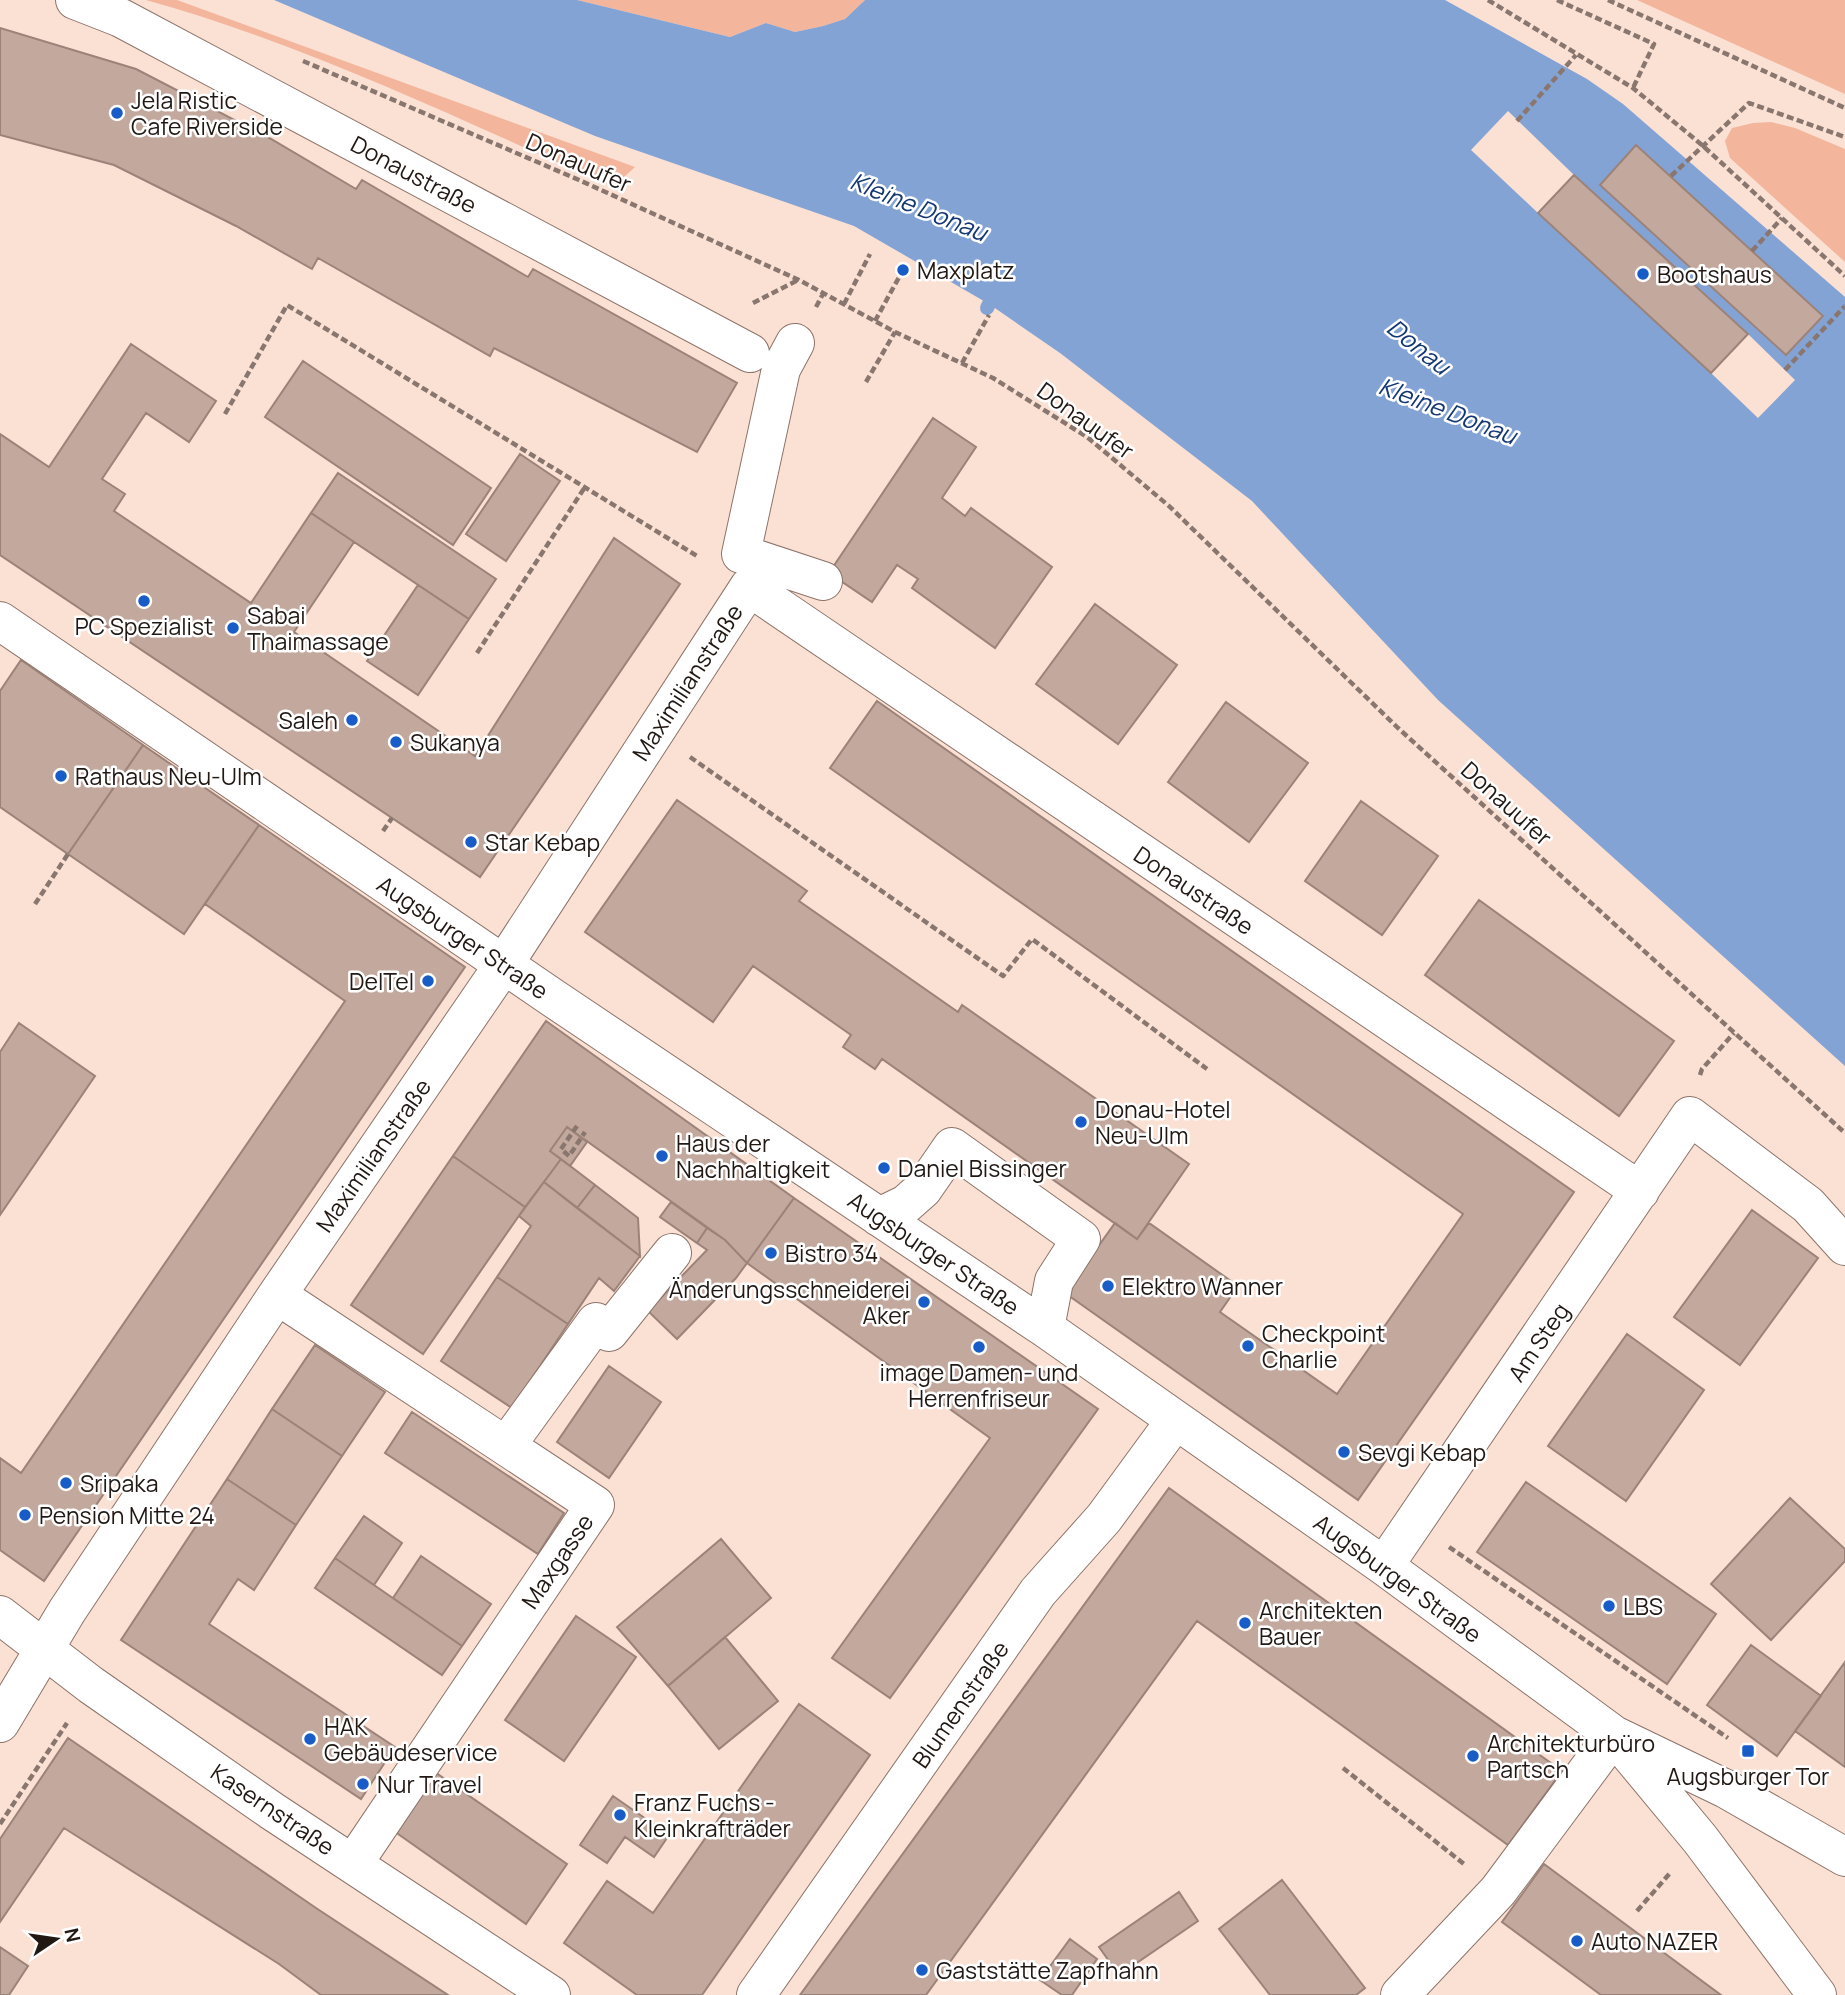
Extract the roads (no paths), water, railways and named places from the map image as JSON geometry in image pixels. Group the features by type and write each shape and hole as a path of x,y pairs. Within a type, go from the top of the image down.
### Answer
{"street":[{"name":"Donaustraße","path":"75,0 121,18 772,356 741,554 823,582"},
{"name":"Donaustraße","path":"749,587 1640,1191"},
{"name":"Maximilianstraße","path":"0,1723 45,1648 277,1295 504,964 749,587"},
{"name":"Augsburger Straße","path":"0,621 1045,1328 1384,1566 1614,1735 1726,1789 1845,1857"},
{"name":"Am Steg","path":"1384,1566 1690,1116 1808,1205 1845,1246"},
{"path":"879,1217 906,1204 923,1189 953,1147 1081,1239 1054,1280 1045,1328"},
{"path":"506,1446 596,1322 609,1332 672,1252"},
{"name":"Maxgasse","path":"277,1295 595,1505 353,1864"},
{"name":"Blumenstraße","path":"756,1995 1038,1592 1104,1518 1175,1421"},
{"name":"Kasernstraße","path":"0,1615 103,1693 272,1811 551,1995"},
{"name":"Augsburger Straße","path":"1614,1735 1700,1839 1817,1995"},
{"path":"1400,1995 1498,1891 1614,1735"}],"water":[{"path":"274,0 577,0 730,37 766,23 795,32 823,26 845,19 865,0 1445,0 1587,79 1623,104 1845,297 1845,1066 1438,700 1252,501 1060,353 989,304 854,226 595,136"}],"waterway":[{"path":"987,308 989,304"}],"place":[{"name":"Jela Ristic Cafe Riverside","path":"117,113"},
{"name":"Maxplatz","path":"903,270"},
{"name":"Bootshaus","path":"1643,274"},
{"name":"PC Spezialist","path":"144,601"},
{"name":"Sabai Thaimassage","path":"233,628"},
{"name":"Saleh","path":"352,720"},
{"name":"Sukanya","path":"396,742"},
{"name":"Rathaus Neu-Ulm","path":"61,776"},
{"name":"Star Kebap","path":"471,842"},
{"name":"DelTel","path":"428,981"},
{"name":"Donau-Hotel Neu-Ulm","path":"1081,1122"},
{"name":"Haus der Nachhaltigkeit","path":"662,1156"},
{"name":"Daniel Bissinger","path":"884,1168"},
{"name":"Bistro 34","path":"771,1253"},
{"name":"Elektro Wanner","path":"1108,1286"},
{"name":"Änderungsschneiderei Aker","path":"924,1302"},
{"name":"Checkpoint Charlie","path":"1248,1346"},
{"name":"image Damen- und Herrenfriseur","path":"979,1347"},
{"name":"Sevgi Kebap","path":"1344,1452"},
{"name":"Sripaka","path":"66,1483"},
{"name":"Pension Mitte 24","path":"25,1515"},
{"name":"LBS","path":"1609,1606"},
{"name":"Architekten Bauer","path":"1245,1623"},
{"name":"HAK Gebäudeservice","path":"310,1739"},
{"name":"Augsburger Tor","path":"1748,1751"},
{"name":"Architekturbüro Partsch","path":"1473,1756"},
{"name":"Nur Travel","path":"363,1784"},
{"name":"Franz Fuchs - Kleinkrafträder","path":"620,1815"},
{"name":"Auto NAZER","path":"1577,1941"},
{"name":"Gaststätte Zapfhahn","path":"922,1970"}],"water label":[{"name":"Kleine Donau","path":"919,206"},
{"name":"Donau","path":"1419,346"},
{"name":"Kleine Donau","path":"1448,410"}]}
